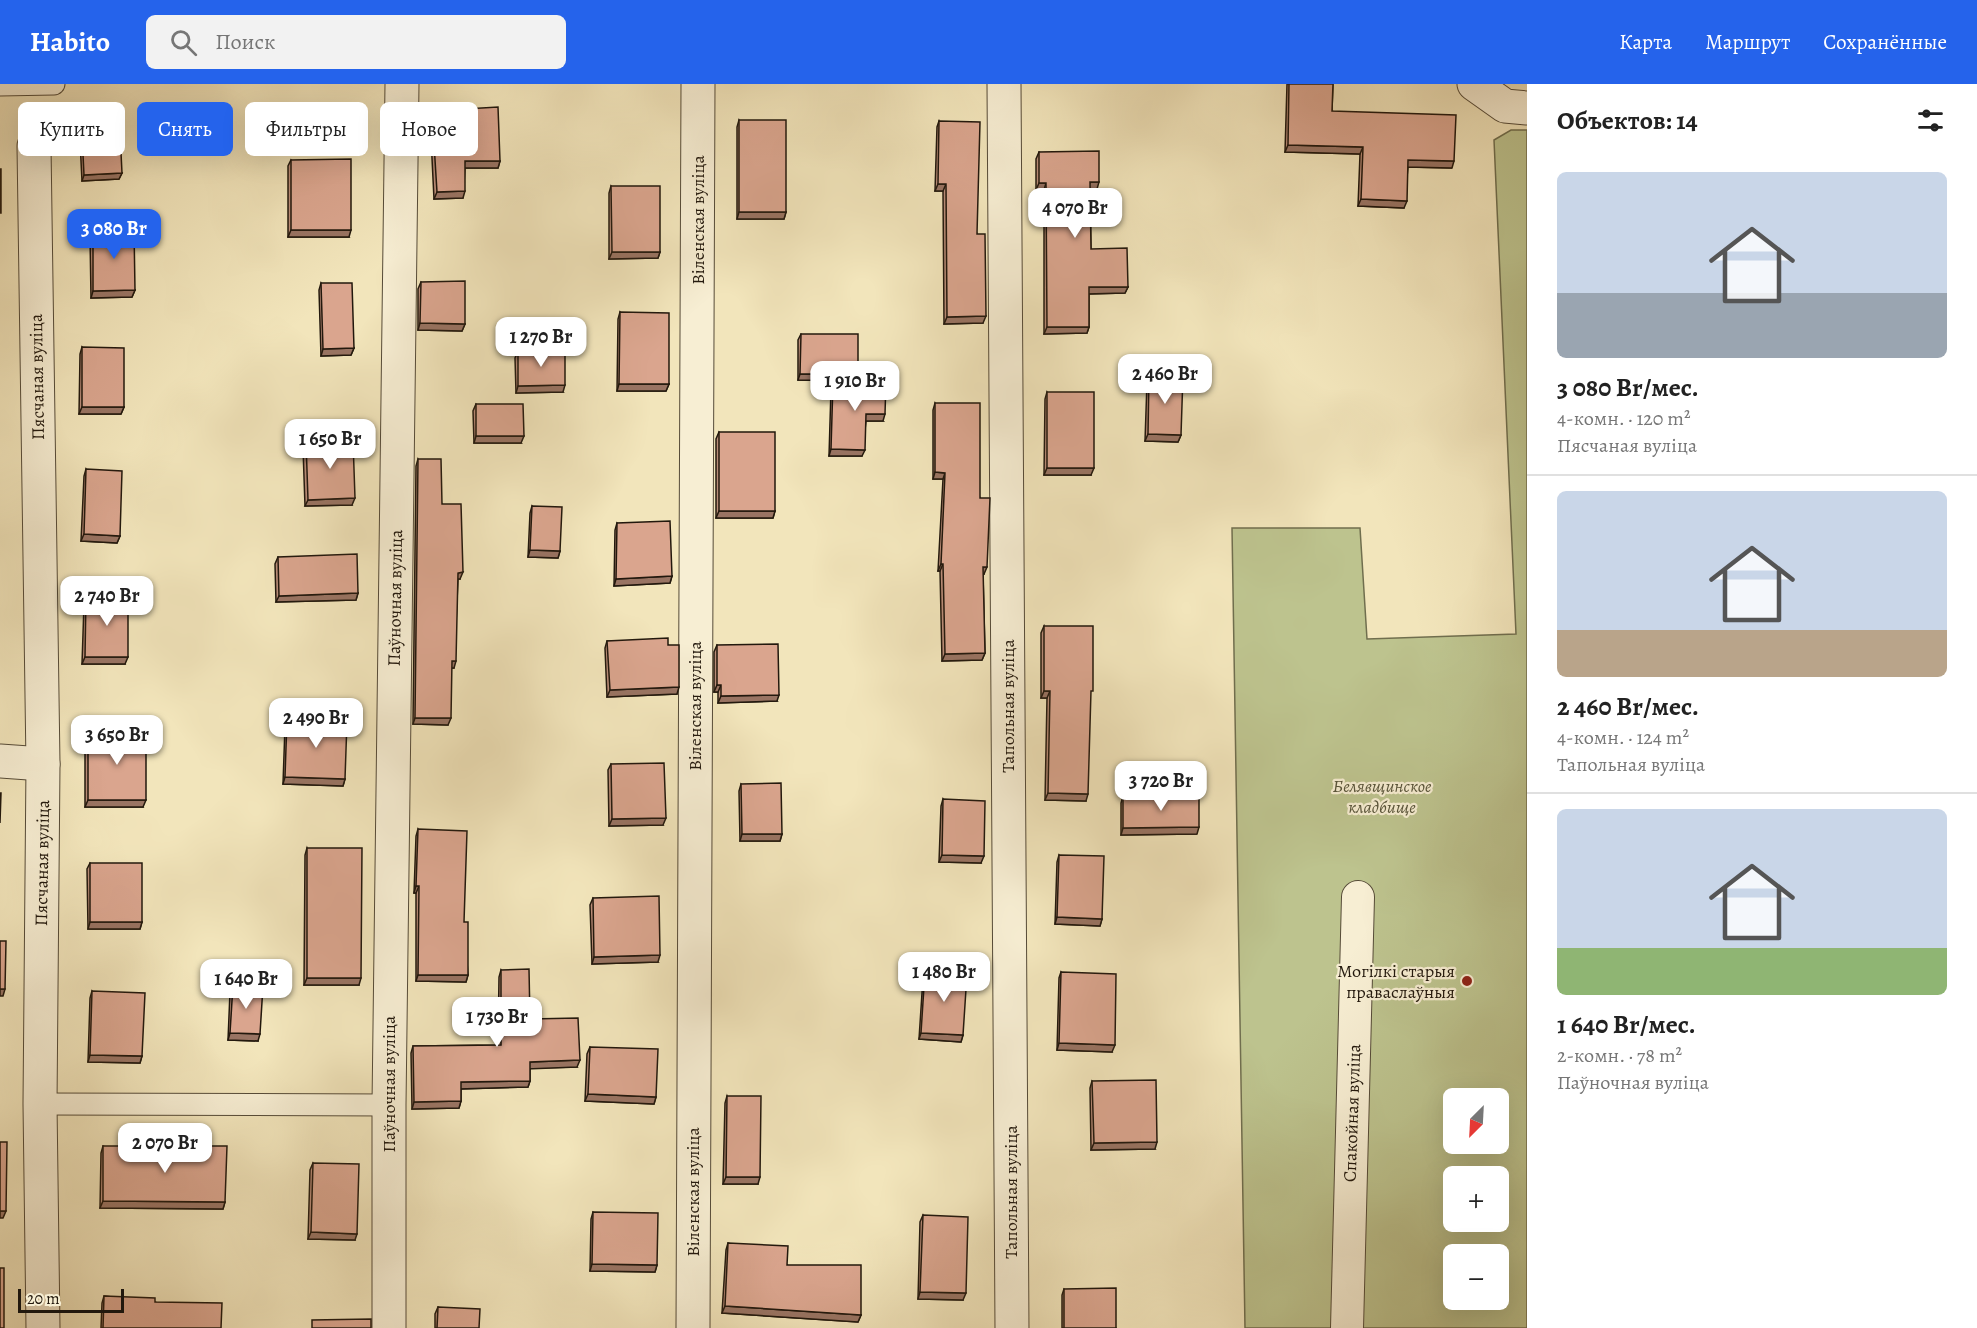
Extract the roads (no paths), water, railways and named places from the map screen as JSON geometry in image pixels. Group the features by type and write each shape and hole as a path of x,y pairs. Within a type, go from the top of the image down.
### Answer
{"street":[{"name":"Паўночная вуліца","path":"389,1328 389,1105 402,84"},
{"name":"Віленская вуліца","path":"693,1328 698,84"},
{"name":"Тапольная вуліца","path":"1004,84 1012,1328"},
{"path":"1474,84 1505,106 1527,108"},
{"name":"Пясчаная вуліца","path":"34,156 43,764 40,1104 43,1328"},
{"path":"0,761 43,764"},
{"name":"Спакойная вуліца","path":"1347,1328 1358,897"}],"lane":[{"path":"0,85 54,84"},
{"path":"40,1104 389,1105"}],"place":[{"name":"Могілкі старыя праваслаўныя","path":"1467,981"}],"park label":[{"name":"Белявщинское кладбище","path":"1382,796"}]}
